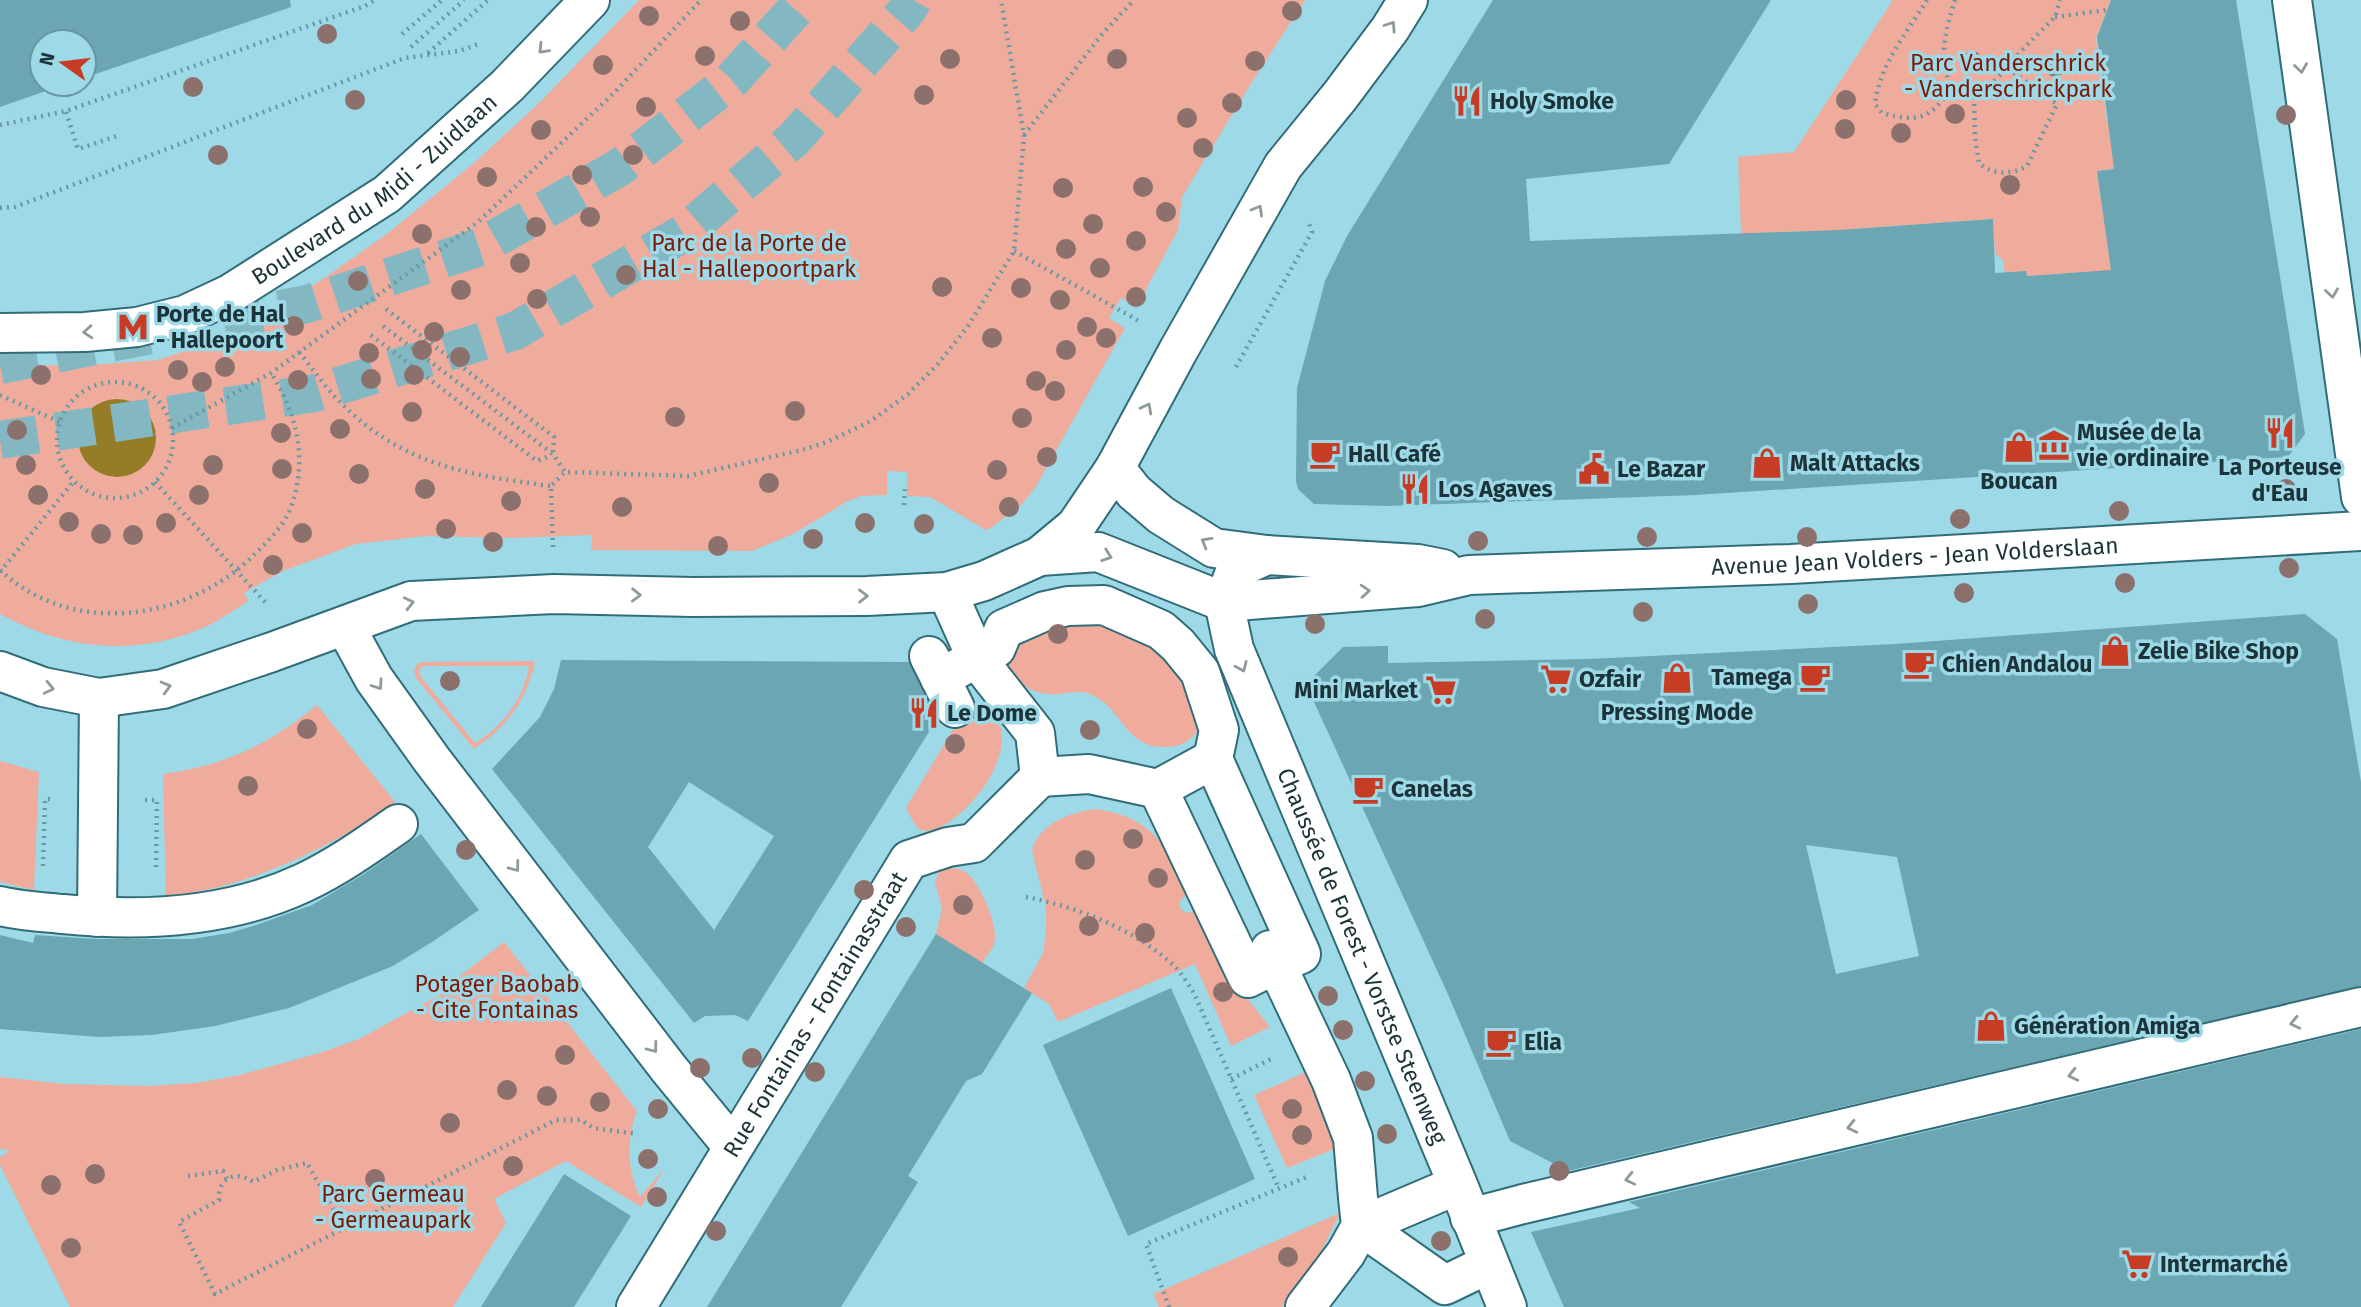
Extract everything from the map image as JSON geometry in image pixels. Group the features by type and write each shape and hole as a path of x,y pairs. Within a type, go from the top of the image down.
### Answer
{"street":[{"name":"Boulevard du Midi - Zuidlaan","path":"0,333 85,332 137,327 185,315 230,294 387,194 507,86 590,0"},
{"path":"0,671 43,687 99,698 163,689 411,601 554,594 693,597 867,596 947,592 984,580 1040,556 1076,526 1115,468 1283,166 1340,96 1408,0"},
{"path":"2292,0 2361,497"},
{"name":"Avenue Jean Volders - Jean Volderslaan","path":"1115,468 1134,492 1161,515 1214,548 1418,564 1469,575"},
{"name":"Avenue Jean Volders - Jean Volderslaan","path":"1040,556 1098,552 1224,602 1418,587 1469,575 1791,564 2361,531"},
{"name":"Avenue Jean Volders - Jean Volderslaan","path":"1224,602 1236,569 1282,555"},
{"path":"947,592 990,630 1035,733 1040,777 1089,774 1158,789"},
{"path":"941,681 990,630 1045,611 1108,596 1161,631 1178,645 1200,672 1301,954 1273,957 1248,978 1158,789"},
{"name":"Chaussée de Forest - Vorstse Steenweg","path":"1224,602 1234,649 1507,1307"},
{"path":"345,626 374,679 432,760 669,1069 733,1147"},
{"path":"97,917 99,698"},
{"path":"1158,789 1225,736"},
{"name":"Rue Fontainas - Fontainasstraat","path":"636,1307 909,860 948,847 974,843 1040,777"},
{"path":"0,906 97,917 178,917 239,905 303,883 365,848 398,824"},
{"path":"1273,957 1299,1044 1331,1080 1353,1138 1350,1159 1361,1226 1457,1288"},
{"path":"1470,1218 1524,1203 2361,1007"},
{"path":"1305,1307 1346,1253 1361,1226 1441,1192"}],"path":[{"path":"363,0 365,6"},
{"path":"0,125 66,111 365,6 374,0"},
{"path":"402,34 442,0"},
{"path":"411,47 464,0"},
{"path":"422,58 488,0"},
{"path":"172,428 271,373 478,222 614,93 701,0"},
{"path":"554,558 551,486 565,472 688,476 802,450 827,442 860,426 908,394 938,364 968,326 1014,251 1024,136 1000,0"},
{"path":"1024,136 1103,33 1133,0"},
{"path":"1927,0 1882,73 1875,104 1882,113 1896,117 1912,118 1930,114 1940,106 1951,87"},
{"path":"1955,0 1946,29 1944,64 1951,87 1974,97 1984,93 2054,17 2060,0"},
{"path":"2054,17 2107,10"},
{"path":"0,208 15,207 404,58 460,51 485,42"},
{"path":"1974,97 1979,163 1991,170 2007,173 2027,166 2057,104 2006,67"},
{"path":"66,111 78,149 117,136"},
{"path":"1236,367 1312,232"},
{"path":"1014,251 1139,321"},
{"path":"386,309 554,437 553,454"},
{"path":"383,326 553,454 565,472"},
{"path":"371,335 537,461 553,454"},
{"path":"299,352 339,401 365,425 395,446 428,462 474,474 551,486"},
{"path":"74,481 0,571 15,584 49,601 78,610 109,615 134,614 161,608 198,595 238,571 278,531 292,505 298,478 297,432 286,396 271,373"},
{"path":"111,382 128,384 145,390 159,401 172,428 172,450 166,467 155,482 140,493 122,498 103,497 86,491 74,481 62,462 57,444 60,422 66,408 79,394 111,382"},
{"path":"0,395 60,422"},
{"path":"155,482 267,603"},
{"path":"904,505 905,489"},
{"path":"1026,897 1057,903 1111,925 1171,962 1194,993 1279,1189"},
{"path":"1231,1079 1299,1044"},
{"path":"344,1228 307,1163 277,1170 253,1182 239,1175 227,1179 219,1189 219,1200 179,1222 215,1294 556,1120 581,1121 593,1128 638,1134"},
{"path":"1170,1307 1146,1244 1350,1159"},
{"path":"188,1176 223,1171 227,1179"}],"green space":[{"name":"Parc de la Porte de Hal - Hallepoortpark","path":"639,0 1305,0 1182,197 1178,230 1137,306 1121,298 1109,318 1125,328 1035,488 1021,505 991,528 986,530 930,497 907,496 907,472 887,471 887,495 861,496 848,501 793,534 752,551 591,550 592,535 513,538 426,536 356,544 283,571 244,593 248,601 207,626 154,643 128,646 102,646 50,636 0,614 0,364 74,366 158,360 212,342 262,317 323,279 388,233 474,163 538,104"},
{"name":"Parc Vanderschrick - Vanderschrickpark","path":"1893,0 2111,0 2096,38 2107,123 2140,118 2147,164 2097,171 2104,221 2169,310 2084,272 2027,276 2005,273 2003,260 1995,254 1993,219 1947,222 1914,291 1909,225 1864,228 1867,263 1806,265 1804,231 1760,233 1763,300 1745,331 1738,157 1794,152"},
{"path":"1102,619 1175,658 1201,726 1187,741 1178,746 1153,746 1132,735 1110,708 1090,694 1050,694 1034,691 1002,668 1004,650 1028,631"},
{"path":"535,661 527,688 514,711 486,741 474,749 416,678 414,671 417,664","holes":["424,666 529,666 522,690 510,711 494,729 475,743 421,677 419,669"]},
{"path":"971,700 993,714 1002,734 999,757 988,780 972,802 953,819 935,829 921,830 906,808"},
{"path":"317,705 395,802 346,834 286,864 224,886 166,895 163,774 206,765 245,751 282,731"},
{"path":"0,761 39,772 34,890 0,882"},
{"path":"1095,809 1132,819 1157,838 1176,865 1192,898 1182,898 1180,908 1186,913 1192,912 1196,905 1234,982 1270,1027 1231,1046 1195,964 1058,1022 1049,1004 1024,988 1043,953 1046,931 1046,907 1032,851 1041,833 1048,826 1076,813"},
{"path":"952,868 967,873 972,878 990,913 995,942 982,963 936,934 942,909 935,882 940,870"},
{"name":"Parc Germeau - Germeaupark","path":"504,942 637,1111 631,1133 630,1165 640,1197 665,1168 641,1207 566,1161 494,1199 506,1223 453,1307 70,1307 0,1165 0,1157 10,1151 0,1149 0,1077 65,1084 149,1086 196,1083 240,1075 359,1039 458,985 460,976"},
{"path":"1306,1072 1342,1146 1287,1168 1254,1095"},
{"path":"1340,1213 1314,1266 1282,1307 1159,1307 1153,1294"}],"shaded area":[{"path":"117,399 132,402 145,410 153,423 156,438 153,453 145,466 132,474 117,477 102,474 89,466 81,453 78,438 81,423 89,410 102,402"}],"building":[{"path":"0,0 290,0 291,7 98,73 98,28 28,28 28,97 0,107"},
{"path":"1493,0 1771,0 1669,164 1526,179 1530,241 1839,230 1993,219 1995,273 2026,271 2027,276 2111,270 2097,171 2114,169 2097,37 2111,0 2236,0 2305,434 2288,457 1695,495 1388,506 1314,504 1298,489 1296,481 1297,388 1325,281 1347,236"},
{"path":"2305,614 2337,639 2361,782 2361,986 1568,1171 1510,1141 1447,992 1309,691 1314,676 1343,647 1388,646 1388,663 1589,659 1895,644","holes":["1806,845 1897,857 1919,956 1836,974"]},
{"path":"561,660 909,662 937,719 748,1021 735,1015 705,1016 694,1023 492,769 540,717 554,689","holes":["689,782 774,836 714,930 648,847"]},
{"path":"421,834 479,910 393,966 289,1008 215,1026 152,1035 98,1037 0,1029 0,935 33,943 35,935 96,939 192,939 229,933 312,905 364,874"},
{"path":"936,934 1032,993 982,1074 966,1081 908,1176 918,1182 841,1307 707,1307"},
{"path":"1171,988 1255,1179 1128,1236 1043,1045"},
{"path":"2361,1029 2361,1307 1564,1307 1531,1232 1640,1208 1629,1202"},
{"path":"564,1174 631,1216 574,1307 481,1307"}],"tunnel":[{"path":"0,365 307,304 480,247 620,167 732,80 804,0"},
{"path":"0,440 315,393 515,331 684,233 794,139 913,0"}],"place":[{"name":"Holy Smoke","path":"1467,101"},
{"name":"Porte de Hal - Hallepoort","path":"133,327"},
{"name":"La Porteuse d'Eau","path":"2280,433"},
{"name":"Musée de la vie ordinaire","path":"2054,445"},
{"name":"Boucan","path":"2019,447"},
{"name":"Hall Café","path":"1325,454"},
{"name":"Malt Attacks","path":"1767,463"},
{"name":"Le Bazar","path":"1594,469"},
{"name":"Los Agaves","path":"1415,489"},
{"name":"Zelie Bike Shop","path":"2115,651"},
{"name":"Chien Andalou","path":"1919,664"},
{"name":"Tamega","path":"1815,677"},
{"name":"Pressing Mode","path":"1677,678"},
{"name":"Ozfair","path":"1556,679"},
{"name":"Mini Market","path":"1441,690"},
{"name":"Le Dome","path":"924,713"},
{"name":"Canelas","path":"1368,789"},
{"name":"Génération Amiga","path":"1991,1026"},
{"name":"Elia","path":"1501,1042"},
{"name":"Intermarché","path":"2137,1264"}],"park label":[{"name":"Potager Baobab - Cite Fontainas","path":"497,997"}]}
